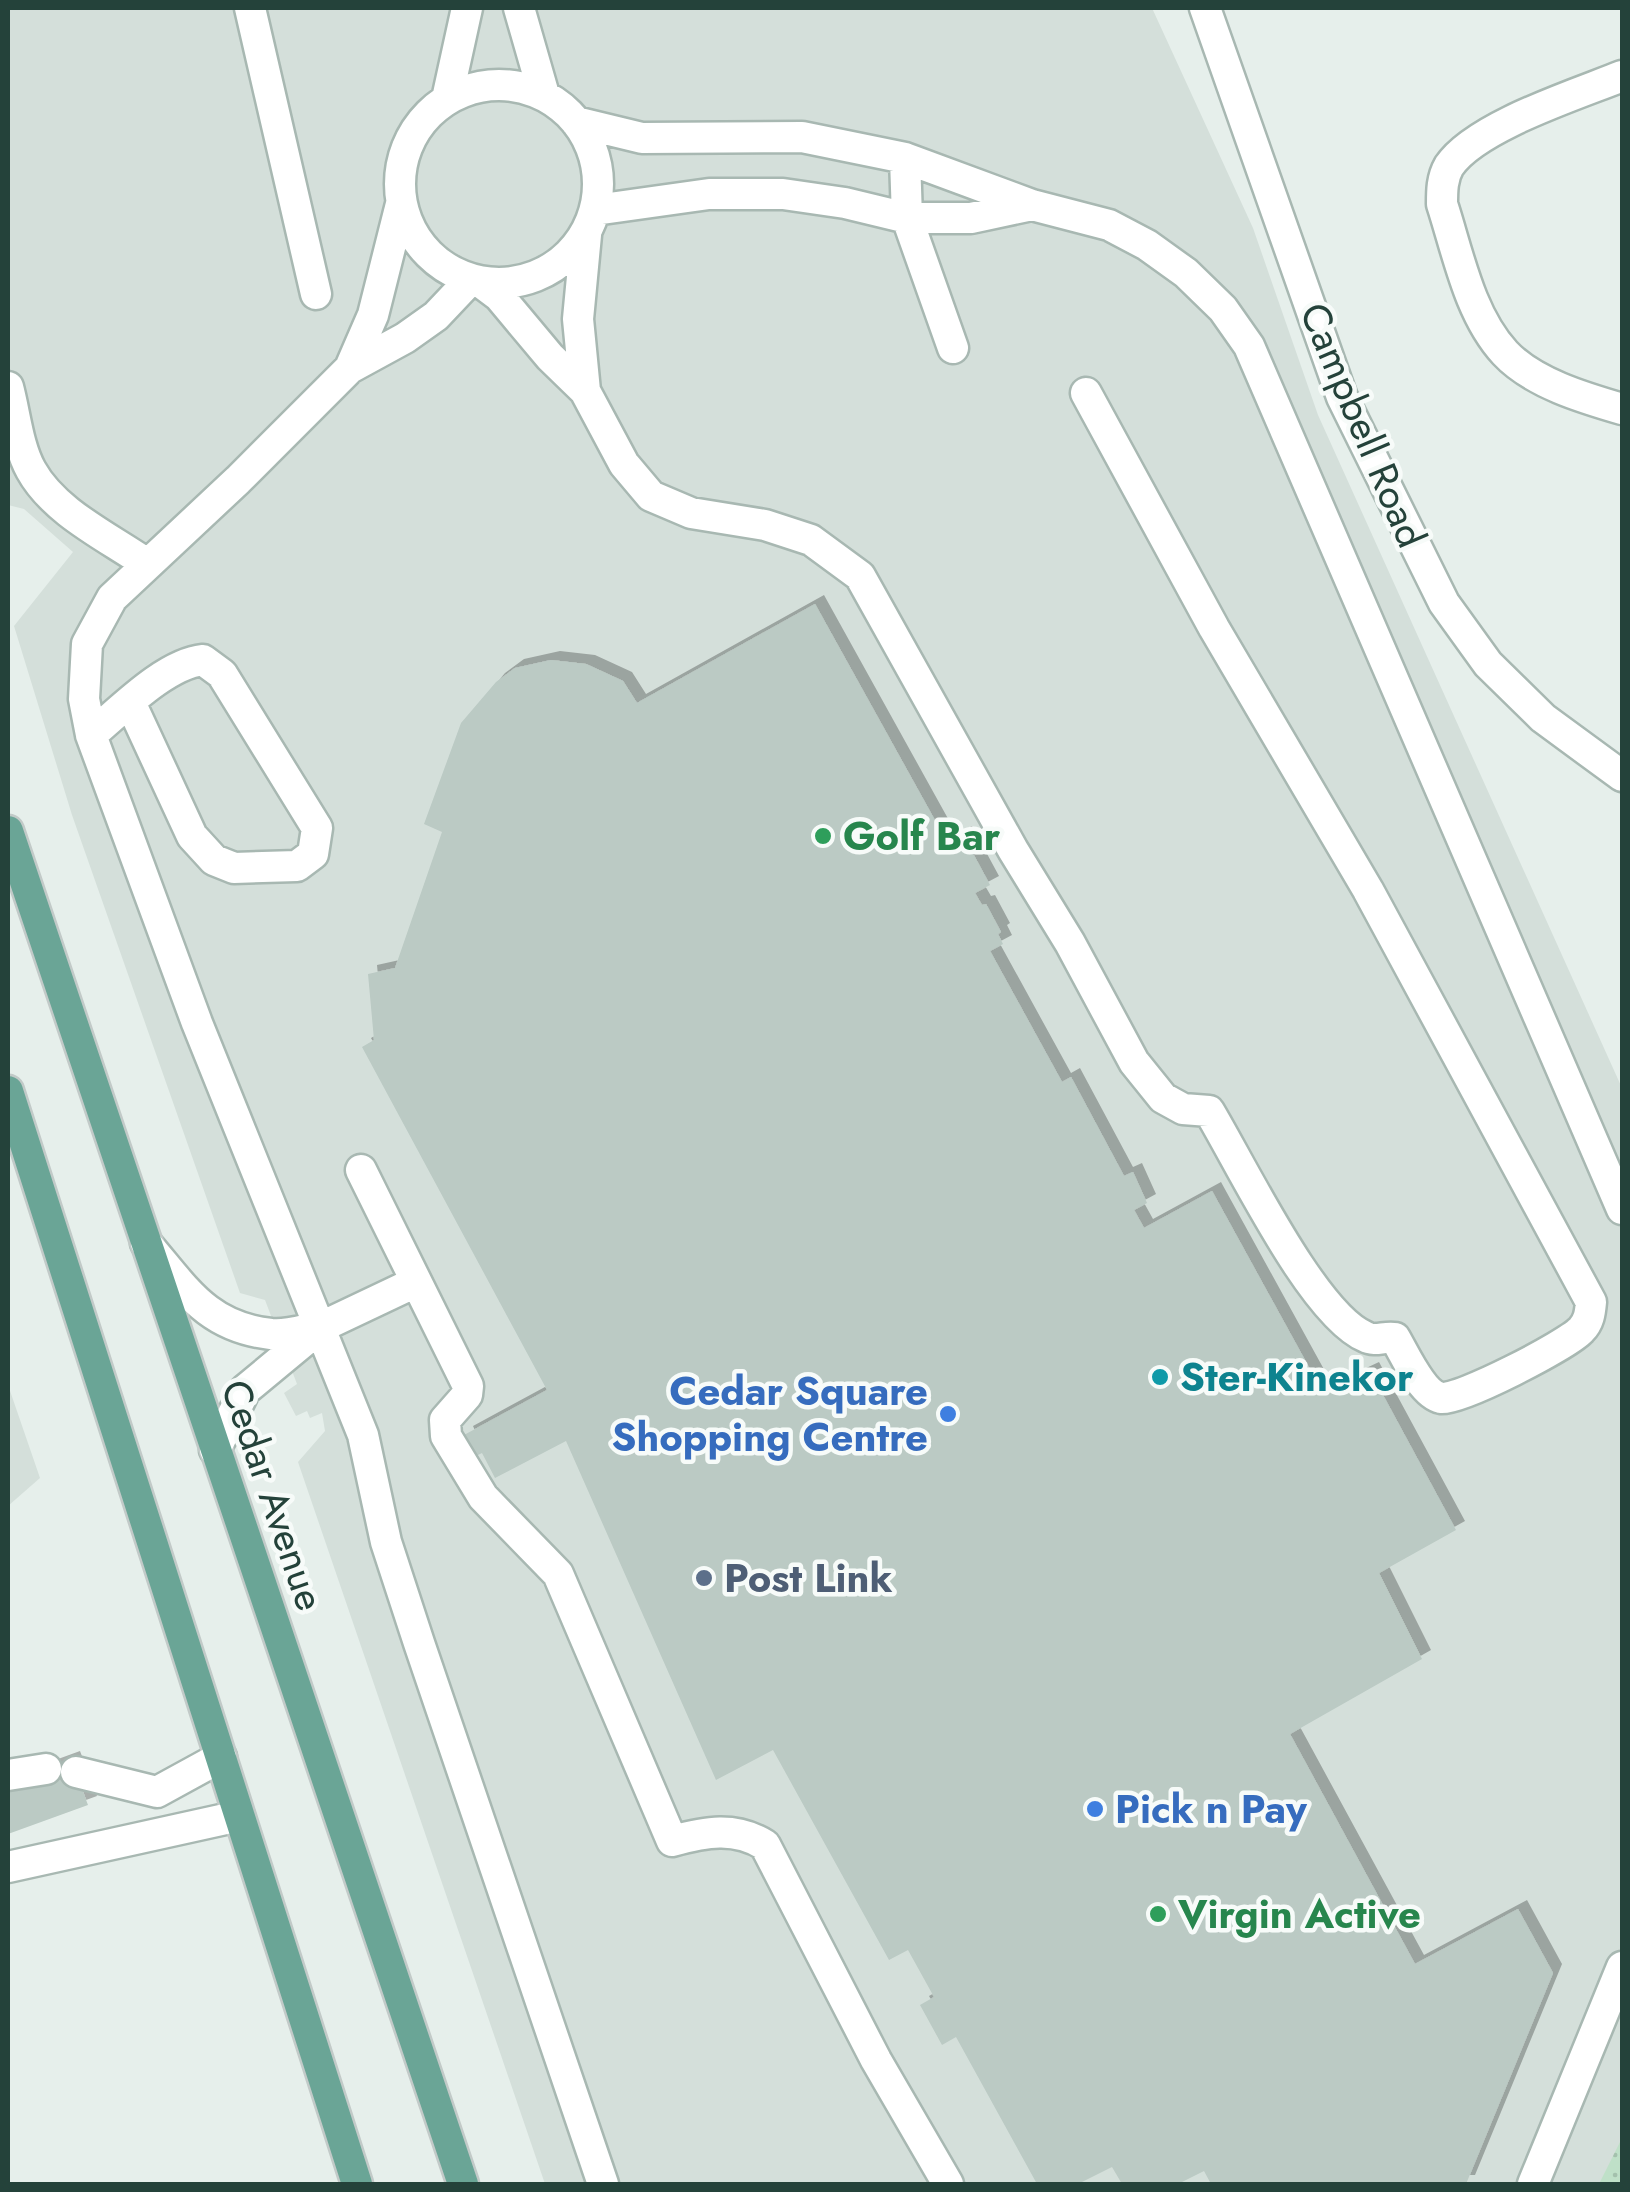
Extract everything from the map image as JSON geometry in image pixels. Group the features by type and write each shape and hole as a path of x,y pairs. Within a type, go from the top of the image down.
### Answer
{"main road":[{"name":"Cedar Avenue","path":"8,831 463,2184"},
{"path":"8,1091 357,2184"}],"street":[{"path":"250,8 316,294"},
{"path":"519,8 544,95"},
{"name":"Campbell Road","path":"1204,8 1342,397 1444,604 1488,664 1543,718 1622,776"},
{"path":"447,98 466,9"},
{"path":"1622,76 1488,134 1448,168 1442,204 1477,310 1504,352 1528,371 1622,410"},
{"path":"585,391 578,318 598,173 591,146 576,122 544,95 513,85 479,86 447,98 424,118 408,144 400,174 402,204 415,237 439,263 499,296 550,357 585,391 624,464 651,496 692,513 765,525 811,540 860,576 1134,1062 1163,1098 1183,1109 1210,1111 1302,1272 1335,1315 1371,1340 1395,1338 1425,1391 1440,1398 1464,1394 1576,1335 1590,1315 1591,1302 1368,890 1214,628 1086,393"},
{"path":"576,122 642,138 802,137 905,158 1032,205 1109,226 1147,245 1186,273 1223,310 1249,346 1622,1209"},
{"path":"905,158 907,218 953,348"},
{"path":"602,2184 386,1542 363,1435 197,1023 91,736 84,699 87,644 112,598 350,368 405,338 475,280 510,283 540,274 567,258 590,221 708,194 783,194 907,218 970,218 1032,205"},
{"path":"350,368 373,315 402,204"},
{"path":"8,387 30,468 44,487 60,504 146,564"},
{"path":"91,736 130,702 184,662 203,660 222,674 317,828 313,854 297,866 234,868 214,860 192,836 130,702"},
{"path":"361,1170 468,1386 467,1395 446,1420 446,1436 483,1496 558,1574 672,1841 702,1833 731,1832 750,1835 765,1845 876,2060 948,2184"},
{"path":"146,1242 204,1310 224,1323 274,1335 321,1327"},
{"path":"215,1450 245,1390 321,1327 416,1282"},
{"path":"8,1774 60,1770 157,1792 221,1757"},
{"path":"8,1867 240,1816"},
{"path":"1532,2184 1622,1966"}],"shaded area":[{"path":"8,8 1152,8 1253,228 1318,415 1622,1088 1622,2184 545,2184 298,1462 325,1431 322,1413 310,1418 307,1411 296,1416 284,1393 297,1384 265,1300 240,1293 72,815 14,626 73,552 24,509 8,505"},
{"path":"8,1385 40,1478 8,1506"}],"green space":[{"path":"1622,2138 1622,2184 1599,2184"}],"building":[{"name":"Cedar Square Shopping Centre","path":"815,604 947,842 963,835 990,885 975,893 982,905 986,904 1001,932 998,934 1003,944 990,951 1062,1082 1071,1077 1124,1176 1133,1172 1147,1203 1134,1210 1144,1228 1212,1191 1323,1393 1370,1371 1456,1530 1379,1573 1422,1659 1290,1734 1415,1964 1518,1909 1553,1973 1466,2184 1211,2184 1204,2171 1178,2184 1122,2184 1112,2167 1078,2184 1037,2184 956,2037 942,2045 920,2005 934,1997 908,1950 889,1960 773,1750 716,1780 566,1441 495,1478 482,1453 474,1457 464,1435 547,1390 362,1047 374,1040 368,974 395,968 442,832 424,824 461,723 496,682 515,668 551,660 586,664 623,681 637,703"},
{"path":"71,1760 88,1805 8,1834 8,1783"}],"place":[{"name":"Golf Bar","path":"823,836"},
{"name":"Ster-Kinekor","path":"1160,1377"},
{"name":"Cedar Square Shopping Centre","path":"948,1414"},
{"name":"Post Link","path":"704,1578"},
{"name":"Pick n Pay","path":"1095,1809"},
{"name":"Virgin Active","path":"1158,1914"}]}
